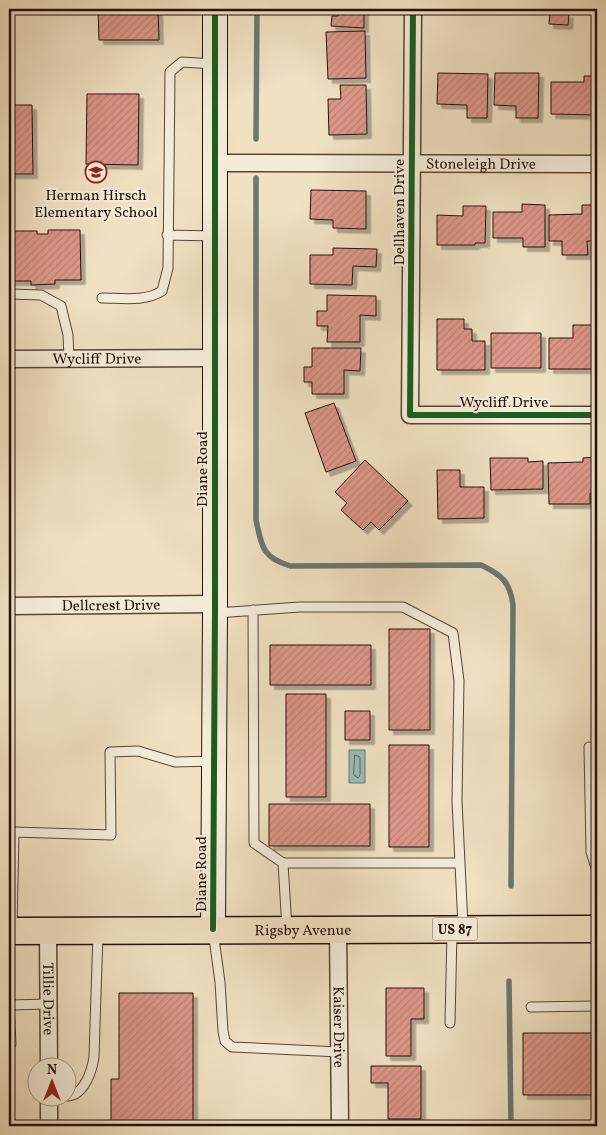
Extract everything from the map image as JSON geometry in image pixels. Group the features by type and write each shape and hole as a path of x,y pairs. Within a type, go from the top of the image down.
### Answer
{"main road":[{"name":"Rigsby Avenue","path":"10,931 338,928 597,929"}],"street":[{"name":"Diane Road","path":"213,929 215,358 213,163 215,9"},
{"name":"Dellhaven Drive","path":"410,415 413,9"},
{"name":"Stoneleigh Drive","path":"213,163 597,164"},
{"name":"Wycliff Drive","path":"9,359 215,358"},
{"name":"Wycliff Drive","path":"410,415 597,415"},
{"name":"Dellcrest Drive","path":"9,606 215,608"},
{"name":"Kaiser Drive","path":"338,928 340,1126"},
{"name":"Tillie Drive","path":"48,930 48,1058"},
{"path":"49,1108 49,1126"}],"lane":[{"path":"102,298 138,298 155,296 162,291 168,268 170,72 182,62 214,64"},
{"path":"167,235 214,236"},
{"path":"9,294 41,295 61,306 68,335 69,358"},
{"path":"215,608 253,610 300,607 403,607 453,633 459,681 457,801 460,863 458,929 450,1023"},
{"path":"253,610 254,843 283,862 460,863"},
{"path":"589,747 591,852 597,871"},
{"path":"10,931 11,832 111,835 110,752 138,751 175,762 214,761"},
{"path":"283,862 287,929"},
{"path":"213,929 226,1041 232,1047 340,1052"},
{"path":"78,1091 92,1074 98,930"},
{"path":"11,1044 10,1005 48,1004"},
{"path":"531,1007 597,1006"}],"water":[{"path":"349,750 365,750 365,783 349,783"}],"building":[{"path":"98,9 158,9 159,40 99,40"},
{"path":"338,9 364,9 364,28 331,26 332,16 338,16"},
{"path":"550,13 569,14 568,25 549,24"},
{"path":"365,31 366,78 328,79 326,32"},
{"path":"438,73 488,74 487,118 467,118 467,105 437,104"},
{"path":"495,73 539,73 538,118 516,118 516,106 494,105"},
{"path":"584,76 597,76 597,115 551,114 551,82 584,82"},
{"path":"340,85 366,85 367,134 329,135 328,99 341,99"},
{"path":"87,94 139,94 138,165 86,164"},
{"path":"9,105 32,105 33,174 9,174"},
{"path":"311,190 366,191 366,229 333,228 333,220 310,219"},
{"path":"522,204 545,205 545,247 523,247 523,238 493,238 493,212 522,212"},
{"path":"582,205 597,205 597,241 587,241 588,255 562,255 562,241 549,241 549,215 582,214"},
{"path":"463,206 486,206 485,243 475,243 475,245 437,245 437,215 463,216"},
{"path":"48,230 80,230 81,280 55,280 55,284 31,285 31,281 9,281 9,231 37,231 37,234 48,234"},
{"path":"333,248 377,249 376,267 353,266 352,285 310,284 310,255 333,255"},
{"path":"327,295 376,296 376,316 360,315 360,342 327,342 328,326 317,326 317,311 327,311"},
{"path":"437,319 464,319 464,329 472,329 472,341 485,341 485,370 437,370"},
{"path":"573,325 597,325 597,369 549,369 549,338 573,338"},
{"path":"491,333 541,333 541,368 491,368"},
{"path":"312,348 361,348 360,371 344,370 344,394 312,394 312,382 304,382 304,367 312,367"},
{"path":"334,403 356,461 326,472 305,413"},
{"path":"597,457 597,493 590,493 590,504 549,504 548,463 583,462 583,458"},
{"path":"490,458 528,458 528,462 543,461 543,489 491,490"},
{"path":"365,460 408,501 379,530 371,522 363,530 341,510 347,503 335,492"},
{"path":"437,470 460,470 460,487 484,487 484,518 438,519"},
{"path":"389,629 430,629 430,730 389,730"},
{"path":"270,645 371,645 371,685 270,685"},
{"path":"286,694 326,694 326,797 286,797"},
{"path":"345,711 370,711 370,740 345,740"},
{"path":"389,745 429,745 429,847 389,847"},
{"path":"269,804 370,804 370,846 269,846"},
{"path":"386,988 424,988 424,1019 411,1019 411,1056 386,1056"},
{"path":"119,993 193,993 193,1122 111,1122 111,1079 119,1079"},
{"path":"523,1033 597,1033 597,1095 523,1095"},
{"path":"371,1066 421,1066 421,1119 388,1119 388,1083 371,1083"}],"waterway":[{"path":"256,139 257,9"},
{"path":"256,178 256,520 262,544 274,559 290,566 481,565 504,580 510,590 513,605 511,886"},
{"path":"509,981 511,1126"}],"cycle path":[{"path":"213,929 215,9"},
{"path":"413,9 410,415 597,415"}],"place":[{"name":"Herman Hirsch Elementary School","path":"96,172"}]}
